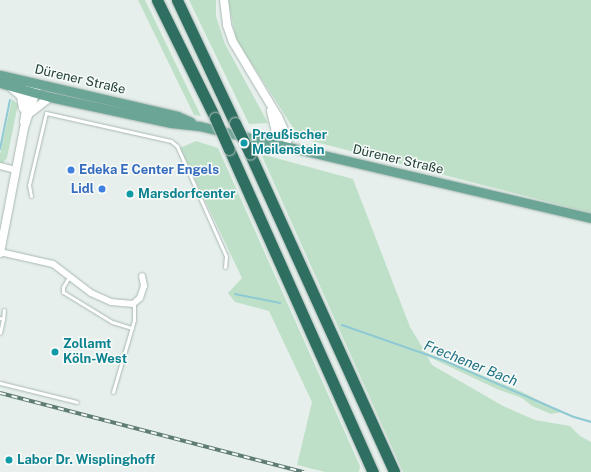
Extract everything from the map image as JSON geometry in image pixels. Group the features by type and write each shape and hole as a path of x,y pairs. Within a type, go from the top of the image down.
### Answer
{"highway":[{"path":"157,0 215,118 373,472"},
{"path":"176,0 250,154 394,472"}],"main road":[{"path":"224,0 227,25 233,42 287,135 286,147"},
{"name":"Dürener Straße","path":"0,75 34,87 50,97 171,123 199,126 591,218"},
{"path":"4,84 20,96 27,112"},
{"name":"Dürener Straße","path":"4,84 34,87 177,116 199,126"},
{"path":"0,252 27,112 34,87"},
{"path":"27,112 50,97"},
{"path":"270,106 276,132 275,144"}],"street":[{"path":"0,166 16,170"},
{"path":"0,252 53,264 91,293 111,302 134,304 143,292 142,276"}],"lane":[{"path":"31,196 29,185 46,112 171,141 177,146 226,256 225,268"},
{"path":"69,277 63,287 63,292 112,322 132,328"},
{"path":"113,392 132,328 134,304"},
{"path":"0,333 1,319 4,310"},
{"path":"0,382 77,402"}],"green space":[{"path":"138,0 145,0 201,116 194,115"},
{"path":"189,0 216,0 216,16 225,44 268,123 249,124"},
{"path":"228,0 591,0 591,213 308,140 297,134 236,39"},
{"path":"12,99 18,105 7,158 2,164 0,164 0,154"},
{"path":"196,141 218,148 360,466 359,472 325,472 297,465 312,402 269,311 235,302 228,293 242,278 180,148"},
{"path":"261,154 353,179 410,327 425,352 520,391 562,412 551,414 532,406 522,398 497,389 427,356 432,365 503,406 535,420 570,426 580,436 591,442 591,472 403,472"}],"waterway":[{"path":"0,149 10,100"},
{"name":"Frechener Bach","path":"235,294 280,303"},
{"name":"Frechener Bach","path":"342,325 445,361 574,417 591,422"}],"railway":[{"path":"0,393 304,472"}],"place":[{"name":"Preußischer Meilenstein","path":"244,143"},
{"name":"Edeka E Center Engels","path":"71,170"},
{"name":"Lidl","path":"102,189"},
{"name":"Marsdorfcenter","path":"130,194"},
{"name":"Zollamt Köln-West","path":"55,352"},
{"name":"Labor Dr. Wisplinghoff","path":"9,460"}]}
